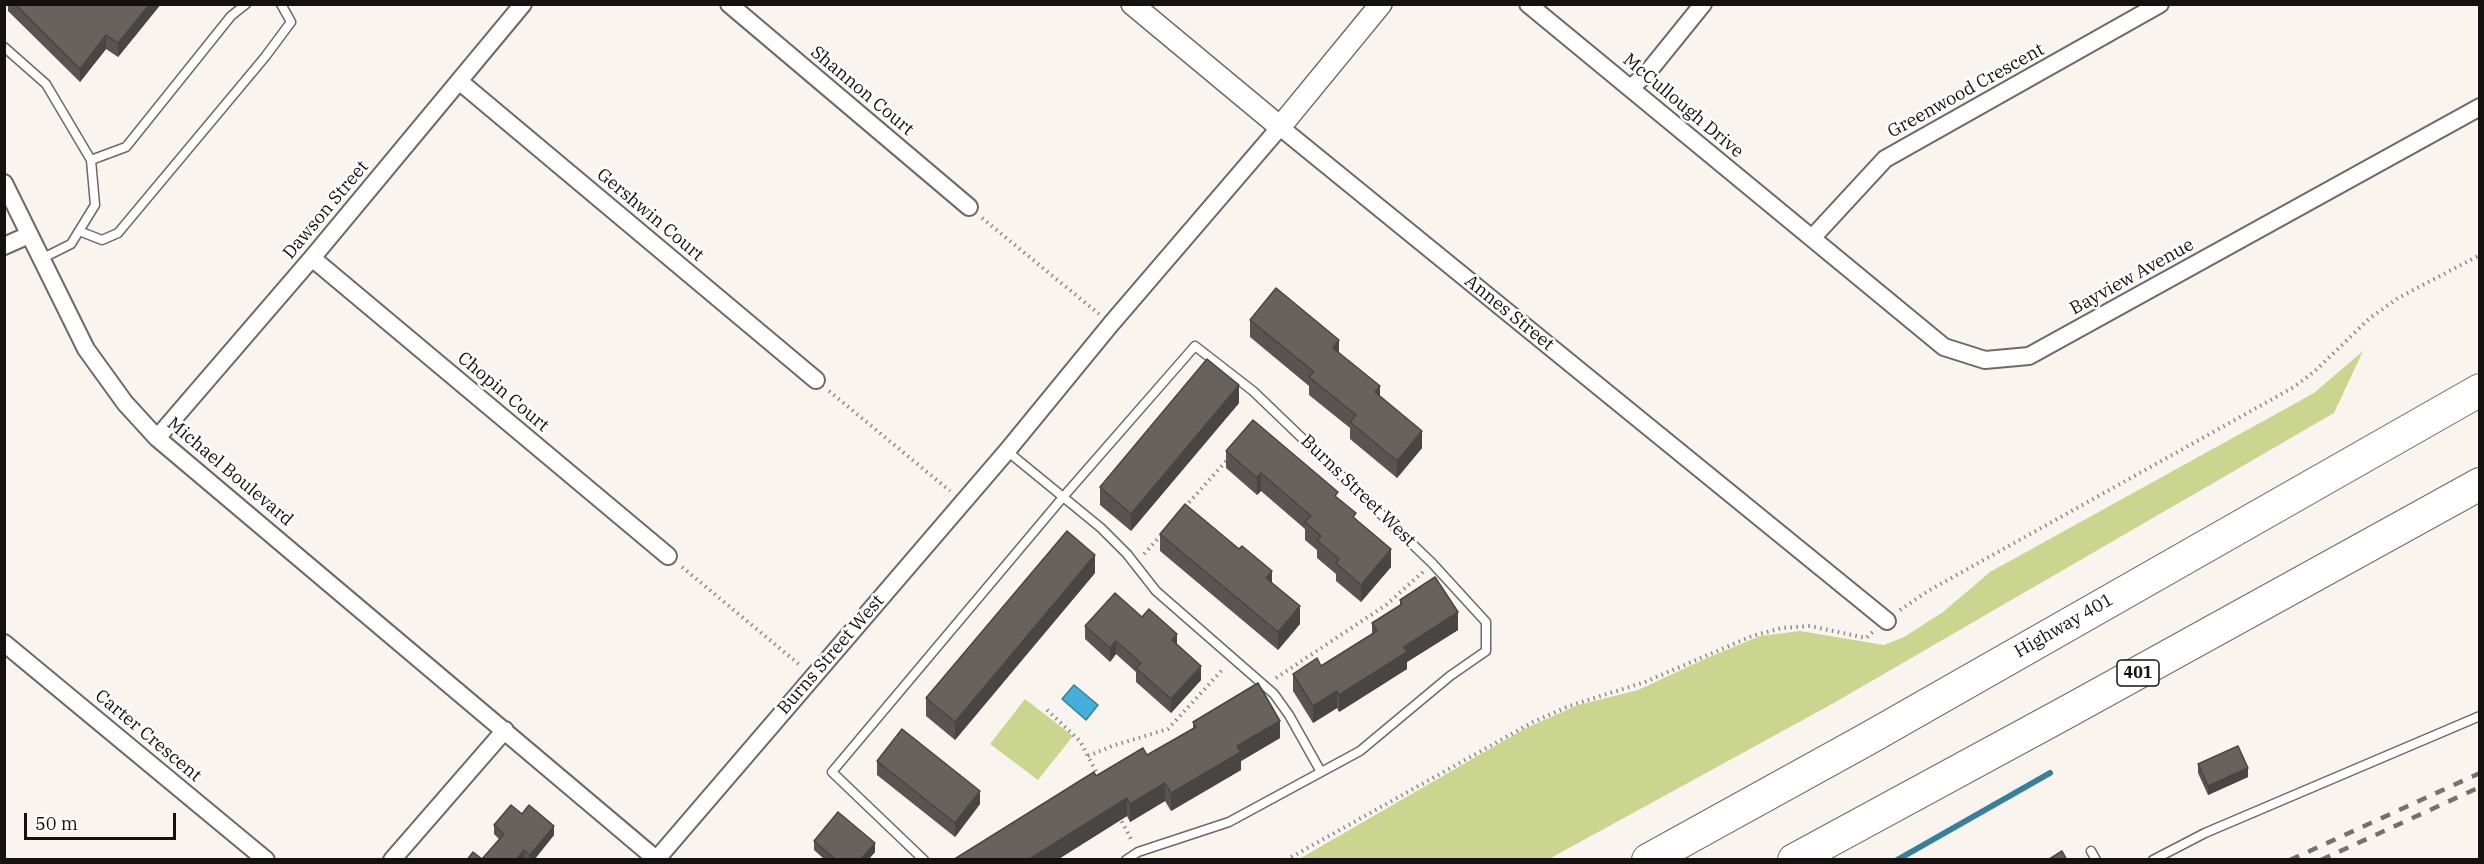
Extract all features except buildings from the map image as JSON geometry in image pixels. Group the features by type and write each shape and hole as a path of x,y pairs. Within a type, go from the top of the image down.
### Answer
{"highway":[{"name":"Highway 401","path":"1648,860 1879,732 2480,389"},
{"name":"401","path":"1794,860 2066,713 2480,484"}],"street":[{"name":"Dawson Street","path":"157,438 312,258 523,4"},
{"name":"Shannon Court","path":"729,4 969,207"},
{"name":"Annes Street","path":"1132,4 1887,621"},
{"name":"Burns Street West","path":"656,859 1006,451 1381,4"},
{"name":"McCullough Drive","path":"1528,4 1812,238"},
{"path":"1630,88 1648,72 1703,4"},
{"name":"Greenwood Crescent","path":"1812,238 1885,159 2160,4"},
{"name":"Gershwin Court","path":"459,81 816,380"},
{"name":"Bayview Avenue","path":"1812,238 1944,347 1985,360 2029,356 2480,107"},
{"name":"Michael Boulevard","path":"4,183 86,349 125,403 157,438 656,859"},
{"path":"4,246 29,235"},
{"name":"Chopin Court","path":"312,258 668,556"},
{"name":"Carter Crescent","path":"4,643 266,860"},
{"path":"392,860 504,730"}],"lane":[{"path":"91,160 126,147 231,16 246,4"},
{"path":"79,231 102,240 118,233 265,57 291,22 281,4"},
{"path":"4,47 46,84 91,160 95,205 71,244 41,259"},
{"name":"Burns Street West","path":"924,860 832,772 1064,496 1195,346 1253,391 1432,563 1486,622 1486,651 1450,676 1360,750 1229,822 1138,852 1126,860"},
{"path":"1006,451 1064,496 1107,534 1156,591 1274,694 1289,715 1321,772"},
{"path":"2153,860 2205,833 2480,716"}],"path":[{"path":"969,207 1111,324"},
{"path":"1286,860 1533,722 1569,706 1645,682 1752,636 1782,628 1810,626 1866,638 1928,591 2294,387 2315,371 2370,318 2398,298 2480,255"},
{"path":"816,380 962,501"},
{"path":"1181,512 1234,452"},
{"path":"1135,564 1166,530"},
{"path":"668,556 812,676"},
{"path":"1265,687 1386,605 1432,563"},
{"path":"1088,756 1112,746 1168,729 1233,658"},
{"path":"1047,710 1080,741 1103,785"},
{"path":"1118,814 1138,852"}],"green space":[{"path":"2363,351 2334,413 1832,704 1549,859 1299,859 1526,728 1578,705 1638,690 1760,636 1800,631 1884,645 1904,637 1943,612 1990,572 2314,393"},
{"path":"1025,699 1073,736 1038,780 990,744"}],"water":[{"path":"1074,685 1098,705 1086,720 1062,699"}],"waterway":[{"path":"1897,860 2050,773"}],"railway":[{"path":"2290,860 2480,773"},
{"path":"2321,860 2480,787"}]}
